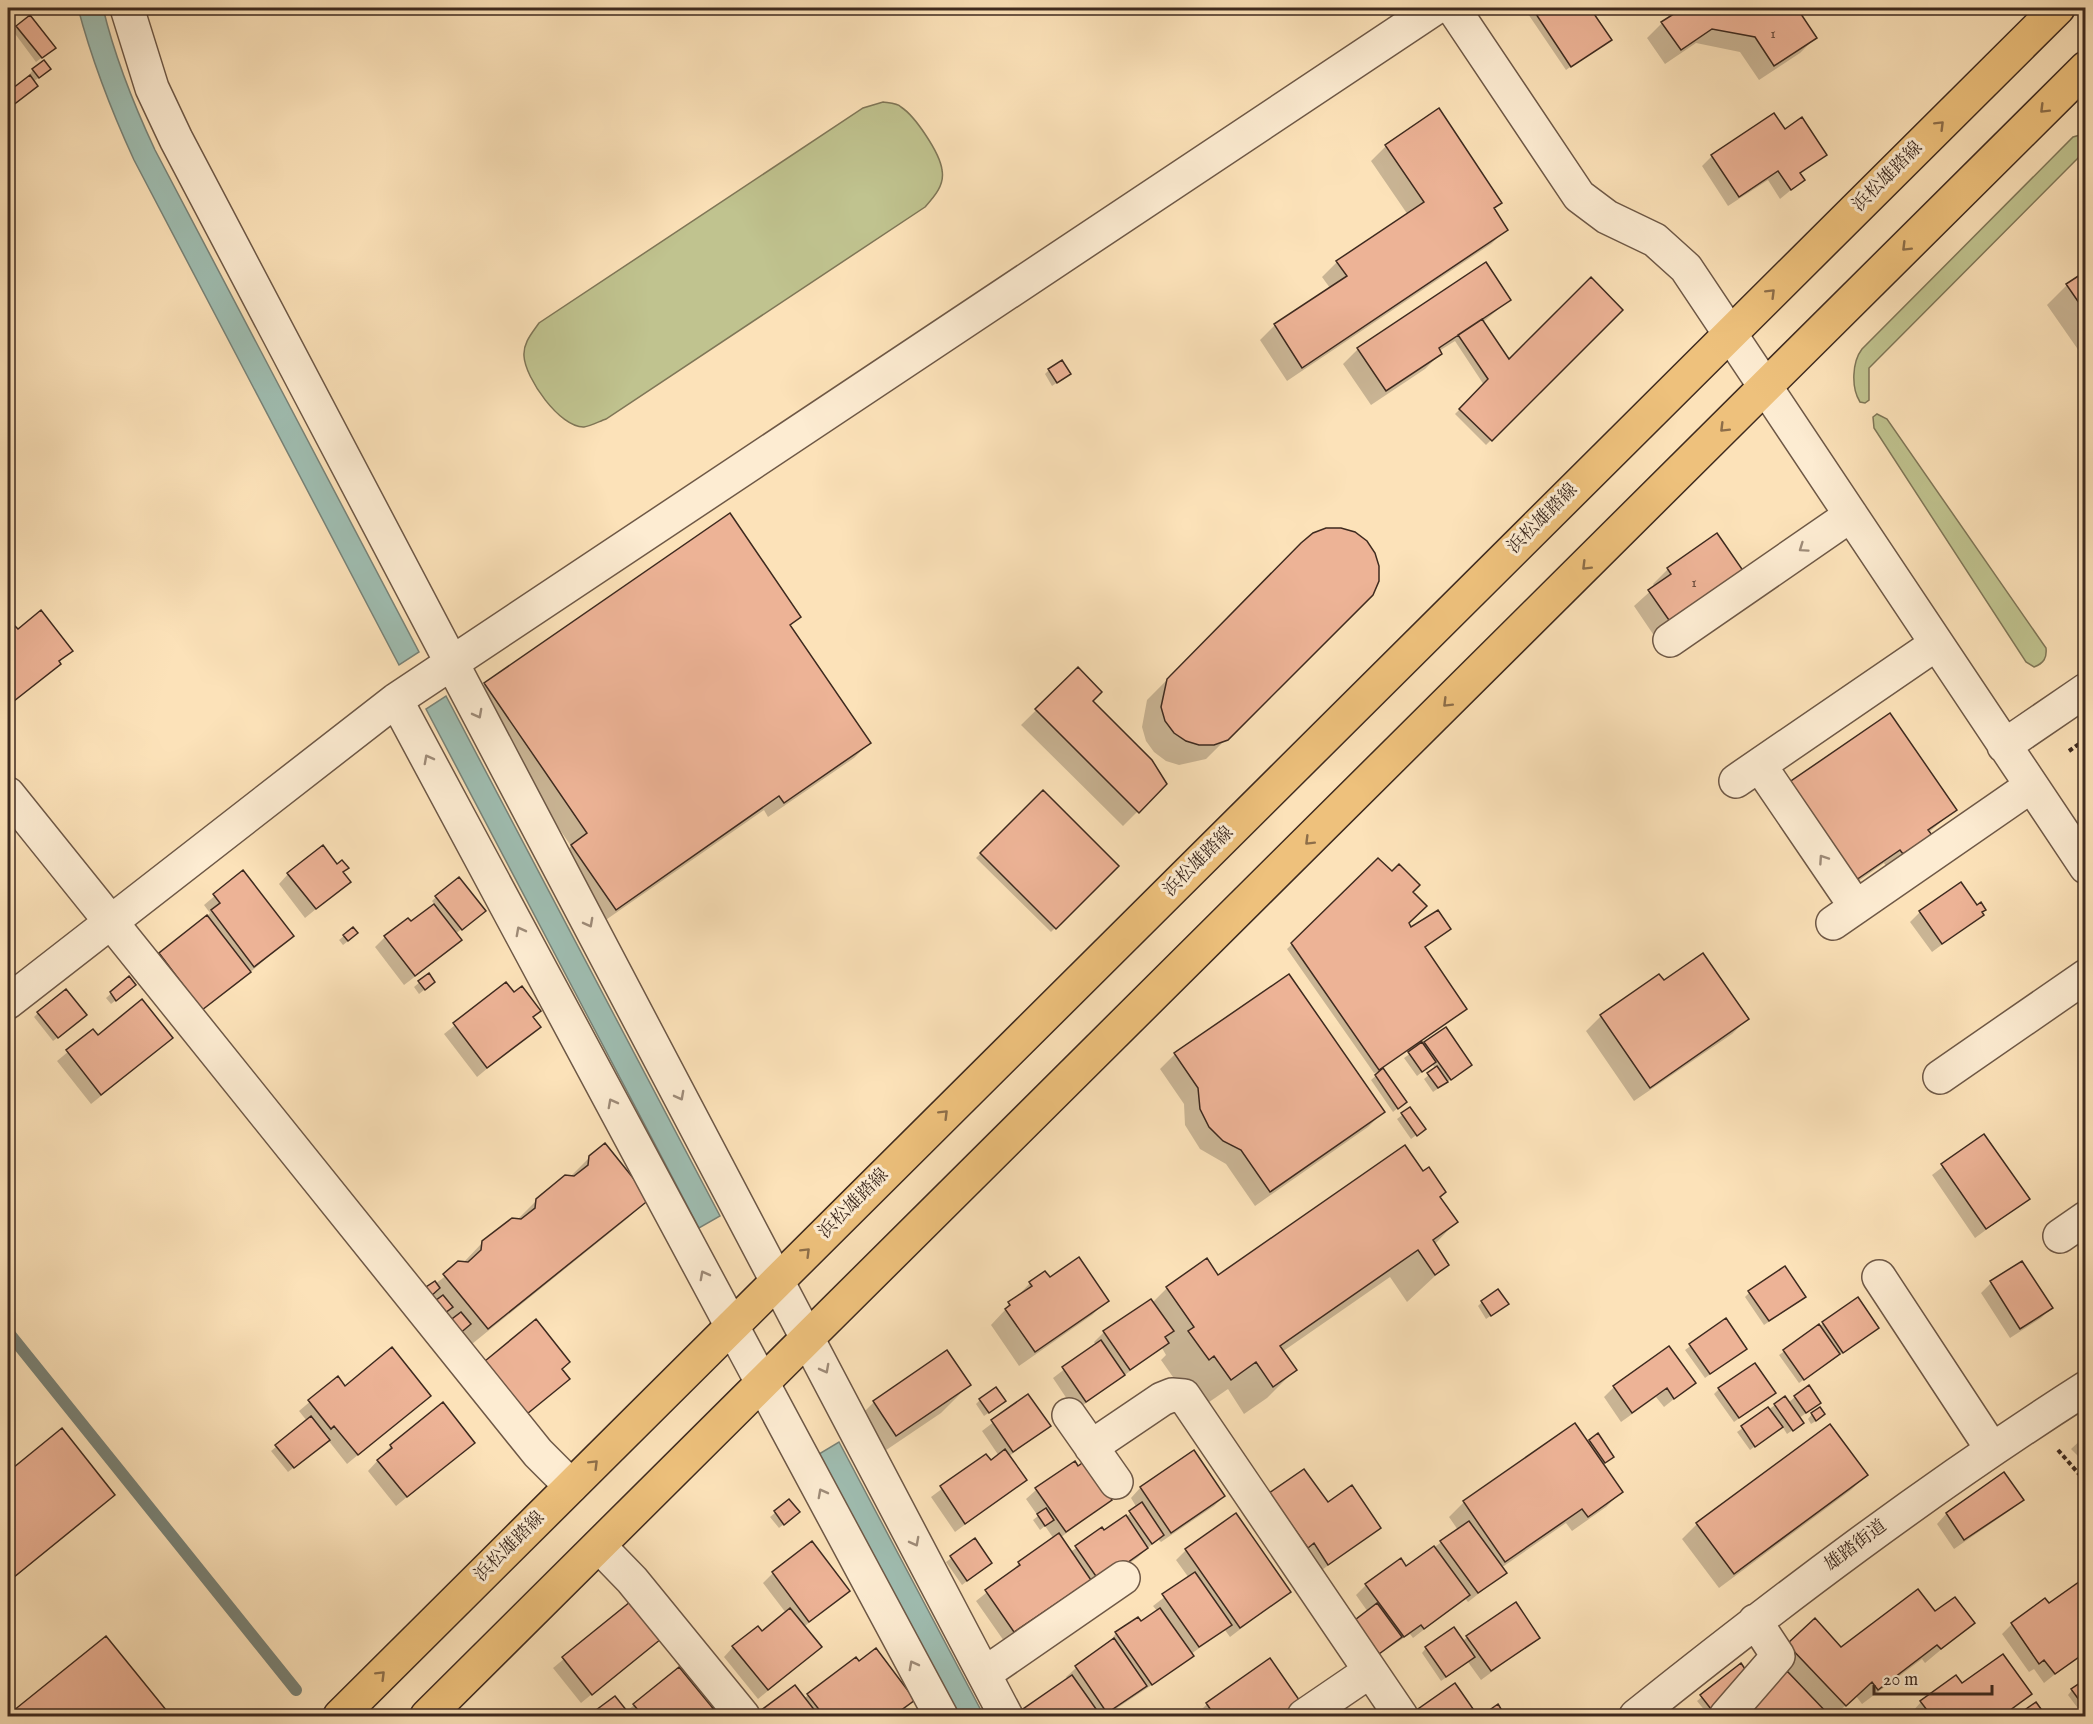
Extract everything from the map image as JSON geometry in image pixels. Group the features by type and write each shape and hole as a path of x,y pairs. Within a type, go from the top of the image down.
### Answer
{"main road":[{"name":"浜松雄踏線","path":"340,1716 2058,8"},
{"path":"427,1716 2085,68"}],"street":[{"path":"127,8 152,88 176,139 1006,1716"},
{"path":"8,1002 109,921 396,700 1436,8"},
{"path":"1453,8 1579,196 1592,208 1655,240 1686,268 2085,867"},
{"path":"1670,640 1851,515"},
{"path":"1936,644 1748,774 1845,915 2031,786"},
{"path":"2004,746 2085,690"},
{"path":"396,700 941,1716"},
{"path":"8,794 538,1453 571,1486"},
{"path":"1940,1077 2085,976"},
{"path":"1879,1277 1992,1449"},
{"name":"雄踏街道","path":"1636,1716 1755,1621 1992,1449 2085,1388"},
{"path":"1091,1447 1162,1399 1172,1395 1184,1396 1401,1716"},
{"path":"1069,1415 1116,1482"},
{"path":"598,1546 632,1580 743,1716"},
{"path":"984,1674 1123,1578"},
{"path":"1726,1716 1778,1656 1755,1621"},
{"path":"1304,1716 1370,1671"}],"path":[{"path":"2069,751 2085,739"},
{"path":"2050,1442 2085,1482"}],"green space":[{"path":"883,102 893,103 907,112 937,154 942,170 942,181 935,195 925,207 606,419 584,427 575,425 555,411 530,377 524,356 526,342 539,323 863,108"},
{"path":"2080,135 2085,137 2085,151 1869,368 1869,400 1865,403 1860,402 1855,390 1854,375 1856,361 1862,349 2073,137"},
{"path":"1877,414 1887,419 2046,648 2046,655 2040,664 2034,667 2026,662 1874,428 1873,417"}],"shaded area":[{"path":"78,8 103,8 125,80 155,150 419,652 399,665 134,160 89,47"},
{"path":"446,696 720,1216 699,1228 426,709"},
{"path":"839,1442 984,1716 958,1716 819,1454"}],"building":[{"path":"1532,8 1590,8 1612,40 1571,67"},
{"path":"1683,8 1797,8 1817,38 1774,66 1755,37 1712,29 1681,50 1661,22"},
{"path":"30,15 56,48 42,58 16,26"},
{"path":"44,60 51,69 39,78 32,69"},
{"path":"30,75 38,86 8,109 8,81 13,88"},
{"path":"1439,108 1502,203 1494,208 1508,230 1302,368 1274,324 1347,276 1336,261 1424,202 1385,145"},
{"path":"1774,113 1785,129 1802,117 1827,155 1800,173 1805,180 1791,190 1778,171 1739,197 1711,155"},
{"path":"1486,262 1511,300 1439,348 1442,354 1386,391 1357,348"},
{"path":"2086,271 2086,313 2066,284"},
{"path":"1591,277 1623,310 1492,441 1459,409 1488,379 1458,335 1482,319 1509,359"},
{"path":"1062,360 1071,374 1057,383 1048,369"},
{"path":"730,513 801,617 790,625 871,743 784,803 779,796 616,910 571,845 587,833 484,683"},
{"path":"1326,528 1341,528 1355,532 1367,541 1375,553 1379,566 1379,581 1373,595 1228,740 1214,745 1199,745 1186,741 1174,733 1165,721 1161,707 1167,679 1301,543 1313,533"},
{"path":"1717,533 1744,572 1671,623 1648,590 1671,574 1667,568"},
{"path":"41,610 73,651 59,661 61,664 14,701 8,693 8,632 15,626 18,629"},
{"path":"1078,667 1102,692 1093,701 1152,760 1167,784 1139,813 1035,709"},
{"path":"1890,713 1957,810 1928,830 1932,835 1903,854 1900,850 1856,880 1788,783"},
{"path":"1043,790 1119,866 1056,929 980,853"},
{"path":"323,845 337,864 342,860 349,868 343,872 351,882 316,909 287,873"},
{"path":"1378,858 1392,871 1399,864 1420,885 1413,892 1427,906 1409,923 1411,927 1438,910 1451,929 1425,947 1467,1009 1379,1070 1291,943"},
{"path":"243,870 294,936 254,967 211,910 220,903 213,894"},
{"path":"459,877 486,911 462,930 435,896"},
{"path":"1961,882 1977,905 1981,902 1986,910 1982,912 1984,915 1942,944 1919,911"},
{"path":"434,904 462,940 415,976 384,936 408,918 411,921"},
{"path":"207,915 251,972 202,1010 159,953"},
{"path":"353,927 358,933 348,941 343,935"},
{"path":"1703,953 1749,1019 1650,1088 1600,1015 1659,974 1664,980"},
{"path":"429,973 435,982 425,990 418,981"},
{"path":"1289,974 1385,1112 1270,1192 1241,1150 1223,1141 1209,1127 1200,1109 1198,1088 1174,1053"},
{"path":"129,976 136,985 116,1001 110,992"},
{"path":"506,982 514,992 522,986 541,1011 533,1017 541,1027 487,1068 453,1023"},
{"path":"66,989 87,1015 58,1038 37,1012"},
{"path":"142,999 173,1038 101,1095 66,1050 93,1029 98,1035"},
{"path":"1446,1027 1472,1065 1451,1080 1424,1042"},
{"path":"1422,1042 1436,1062 1422,1072 1408,1052"},
{"path":"1437,1066 1448,1082 1438,1088 1427,1073"},
{"path":"1383,1068 1407,1102 1398,1109 1375,1075"},
{"path":"1410,1107 1426,1129 1417,1136 1401,1113"},
{"path":"1984,1134 2030,1199 1986,1229 1941,1164"},
{"path":"605,1143 650,1199 488,1329 443,1274 458,1261 468,1262 481,1250 482,1241 512,1218 521,1219 535,1208 536,1199 565,1175 574,1176 588,1165 589,1156"},
{"path":"1405,1145 1423,1171 1429,1167 1446,1192 1440,1197 1458,1222 1433,1240 1449,1265 1435,1275 1418,1250 1280,1346 1297,1370 1273,1387 1256,1362 1231,1380 1214,1356 1209,1360 1188,1331 1194,1327 1166,1287 1207,1258 1218,1275"},
{"path":"1079,1257 1109,1301 1035,1352 1005,1309 1010,1305 1008,1302 1032,1286 1029,1282 1045,1271 1050,1277"},
{"path":"2022,1261 2053,1308 2020,1329 1990,1281"},
{"path":"1785,1266 1806,1297 1769,1321 1748,1291"},
{"path":"435,1281 440,1288 430,1297 423,1289"},
{"path":"1498,1289 1509,1304 1491,1316 1481,1301"},
{"path":"443,1295 453,1307 445,1313 435,1301"},
{"path":"1858,1297 1879,1328 1843,1353 1822,1322"},
{"path":"1151,1299 1174,1331 1165,1337 1169,1343 1130,1370 1103,1331"},
{"path":"461,1312 471,1324 458,1335 448,1322"},
{"path":"1726,1318 1747,1349 1710,1374 1689,1344"},
{"path":"536,1319 570,1362 562,1369 570,1379 527,1414 485,1361"},
{"path":"1819,1324 1840,1354 1804,1380 1783,1350"},
{"path":"1101,1340 1125,1375 1086,1402 1062,1367"},
{"path":"1669,1346 1696,1383 1674,1399 1667,1388 1632,1413 1613,1386"},
{"path":"392,1347 431,1396 358,1455 334,1426 331,1429 308,1400 338,1376 345,1386"},
{"path":"947,1350 971,1385 896,1436 873,1401"},
{"path":"1755,1363 1776,1393 1739,1418 1718,1388"},
{"path":"1809,1385 1821,1403 1806,1413 1794,1396"},
{"path":"996,1387 1006,1401 989,1413 979,1399"},
{"path":"1028,1394 1051,1426 1013,1452 991,1420"},
{"path":"1785,1396 1804,1423 1793,1431 1774,1404"},
{"path":"443,1402 475,1443 407,1497 377,1460 392,1448 390,1445"},
{"path":"1768,1407 1783,1427 1755,1447 1741,1426"},
{"path":"1820,1407 1825,1414 1816,1421 1811,1413"},
{"path":"311,1416 330,1440 294,1468 275,1445"},
{"path":"1575,1423 1623,1492 1588,1517 1582,1509 1505,1562 1463,1501"},
{"path":"1830,1424 1868,1475 1734,1574 1696,1523"},
{"path":"62,1428 115,1495 8,1582 8,1472"},
{"path":"1598,1433 1614,1457 1605,1463 1589,1440"},
{"path":"1005,1449 1027,1480 965,1524 940,1486 986,1454 991,1460"},
{"path":"1194,1450 1225,1496 1171,1533 1140,1487"},
{"path":"1075,1461 1078,1466 1085,1461 1112,1500 1066,1532 1035,1488"},
{"path":"1304,1469 1328,1502 1352,1485 1381,1528 1328,1565 1314,1543 1308,1548 1269,1493"},
{"path":"2004,1472 2024,1500 1964,1540 1946,1513"},
{"path":"789,1499 800,1512 784,1525 774,1511"},
{"path":"1142,1502 1164,1535 1152,1544 1129,1511"},
{"path":"1046,1508 1054,1520 1045,1526 1037,1514"},
{"path":"1236,1513 1291,1592 1240,1628 1185,1549"},
{"path":"1126,1515 1148,1548 1100,1582 1075,1546 1102,1527 1104,1530"},
{"path":"1469,1521 1507,1573 1478,1593 1440,1541"},
{"path":"1059,1533 1091,1580 1014,1632 985,1590 1020,1565 1018,1562"},
{"path":"975,1538 992,1563 967,1581 950,1556"},
{"path":"812,1541 850,1591 809,1622 772,1572"},
{"path":"1434,1546 1470,1595 1424,1629 1421,1625 1404,1637 1365,1584 1401,1558 1406,1566"},
{"path":"1195,1572 1232,1625 1199,1647 1162,1594"},
{"path":"2086,1577 2086,1643 2082,1646 2086,1652 2055,1674 2044,1660 2039,1664 2011,1623 2045,1598 2049,1603"},
{"path":"1918,1589 1935,1611 1955,1597 1975,1623 1941,1649 1937,1645 1878,1690 1872,1682 1846,1706 1787,1644 1815,1618 1841,1647"},
{"path":"630,1602 661,1639 592,1695 562,1657"},
{"path":"1516,1602 1540,1638 1491,1671 1466,1636"},
{"path":"1377,1603 1402,1637 1379,1654 1355,1620"},
{"path":"790,1608 822,1647 768,1690 732,1646 758,1626 762,1631"},
{"path":"1160,1608 1194,1656 1152,1685 1115,1632 1138,1617 1141,1621"},
{"path":"1454,1627 1475,1657 1446,1677 1425,1647"},
{"path":"106,1636 171,1716 8,1716 8,1715"},
{"path":"1114,1638 1147,1686 1107,1713 1075,1666"},
{"path":"876,1648 915,1700 893,1716 824,1716 807,1694 856,1657 859,1661"},
{"path":"2003,1654 2032,1694 2002,1716 1926,1716 1930,1714 1920,1701 1956,1675 1962,1683"},
{"path":"1270,1658 1302,1704 1284,1716 1215,1716 1206,1703"},
{"path":"1741,1663 1745,1669 1711,1709 1700,1695"},
{"path":"679,1667 716,1712 710,1716 643,1716 633,1704"},
{"path":"1787,1671 1830,1716 1748,1716 1743,1712"},
{"path":"1072,1675 1101,1716 1029,1716 1023,1709"},
{"path":"2086,1679 2086,1701 2082,1704 2071,1689"},
{"path":"1455,1683 1478,1716 1423,1716 1418,1709"},
{"path":"795,1685 819,1716 764,1716 760,1711"},
{"path":"615,1696 631,1716 588,1716"},
{"path":"2036,1702 2046,1716 2016,1716"},
{"path":"1498,1704 1504,1714 1509,1710 1514,1716 1481,1716"}],"waterway":[{"path":"8,1332 296,1690"}]}
